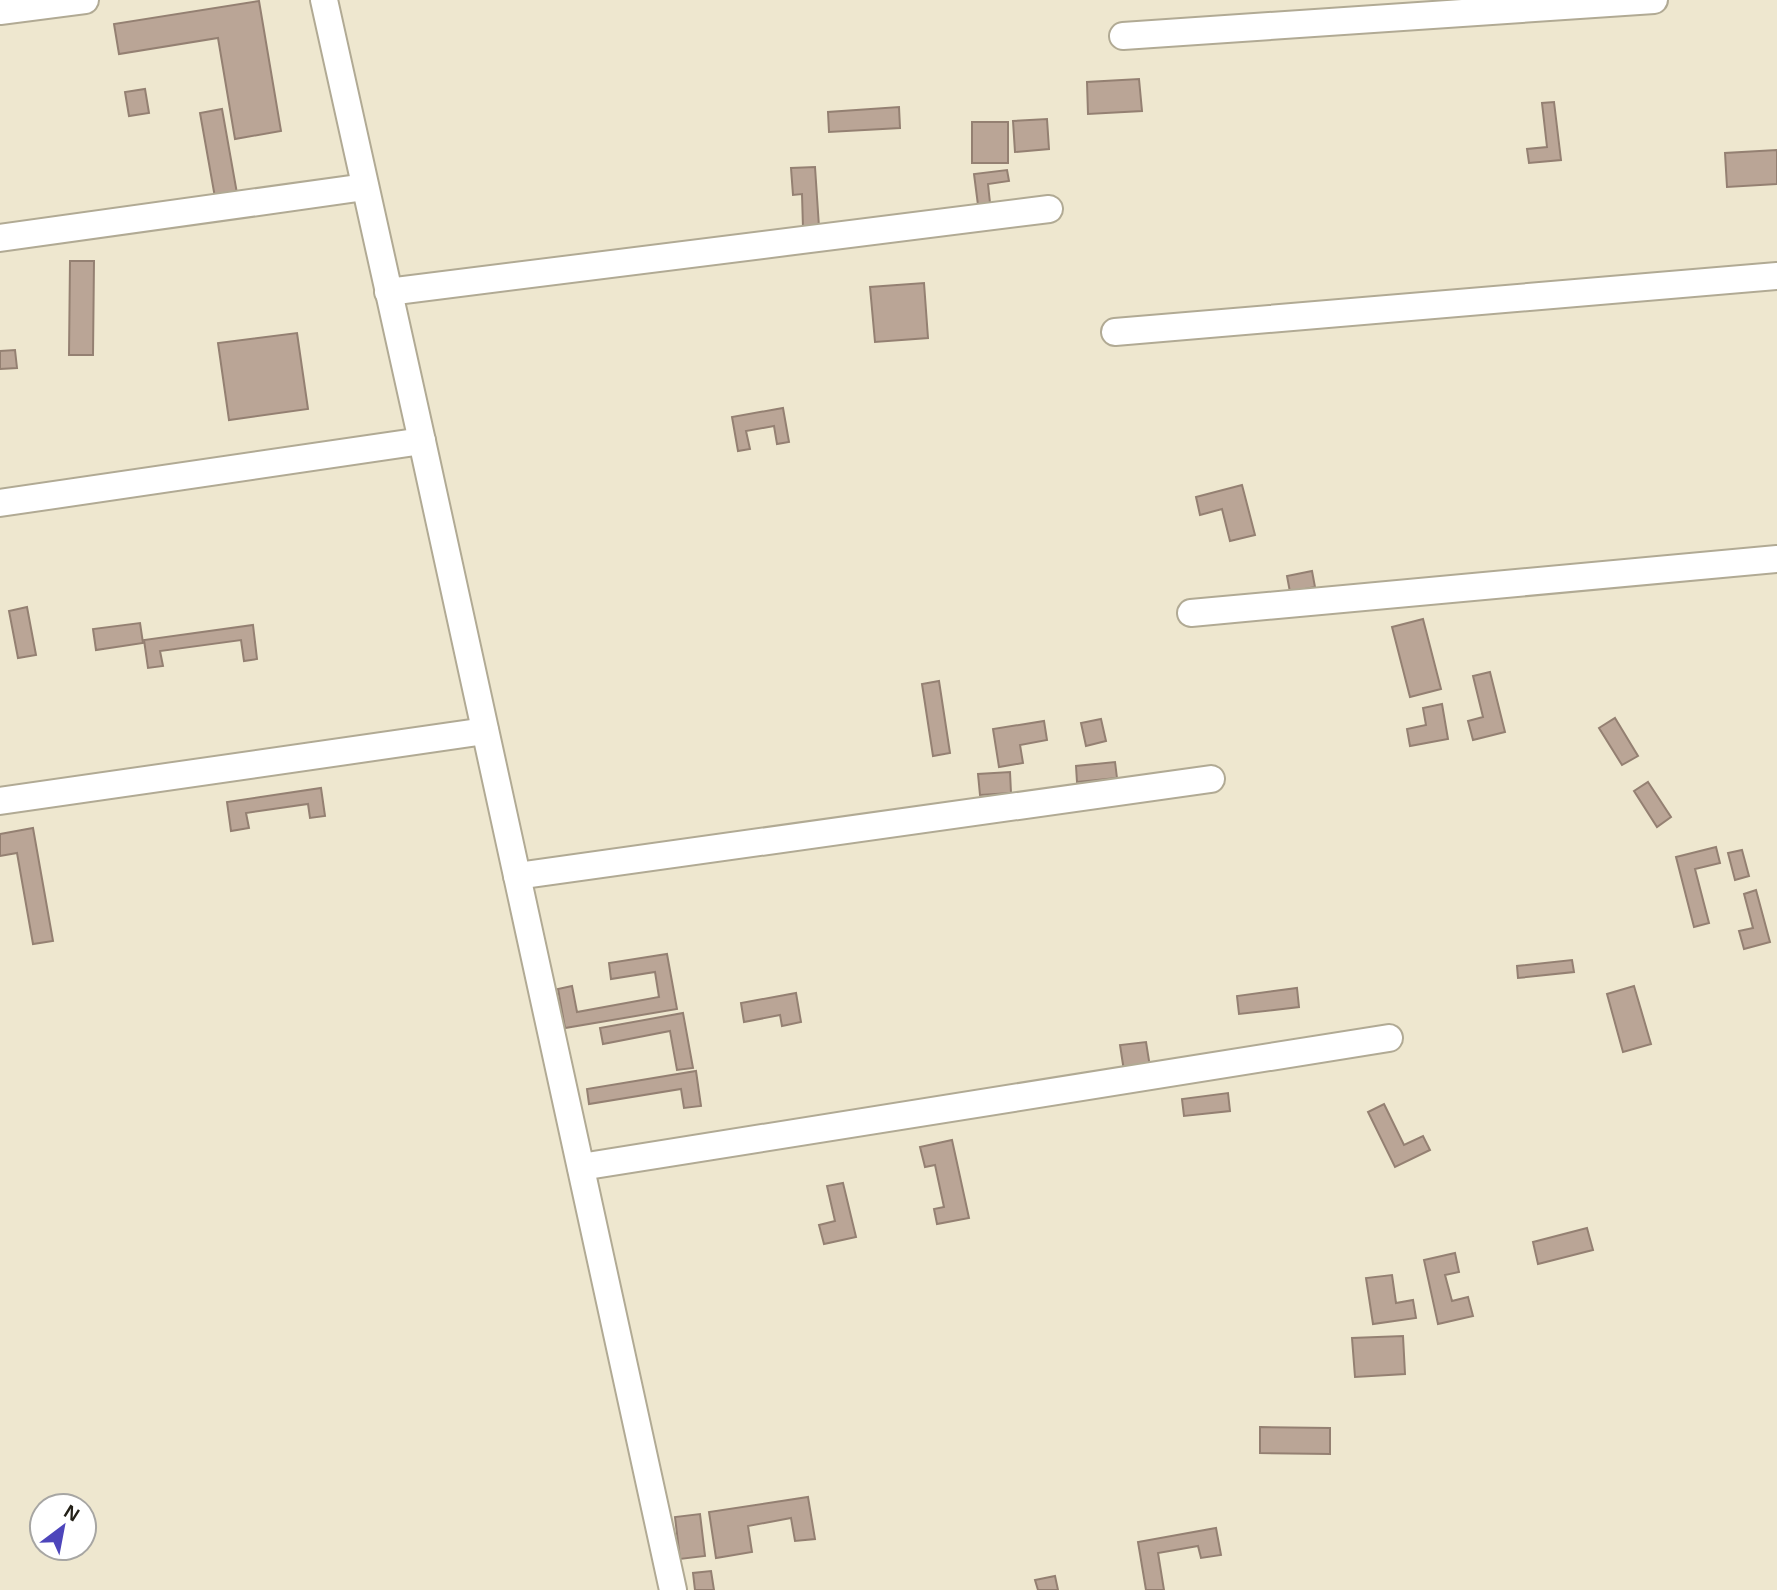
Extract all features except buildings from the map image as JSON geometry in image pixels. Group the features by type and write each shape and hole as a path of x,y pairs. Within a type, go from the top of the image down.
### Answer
{"street":[{"path":"0,11 85,0"},
{"path":"324,0 673,1590"},
{"path":"1123,36 1654,0"},
{"path":"0,238 365,187"},
{"path":"388,292 1049,209"},
{"path":"1115,332 1777,276"},
{"path":"0,503 422,441"},
{"path":"1191,614 1777,559"},
{"path":"0,801 485,731"},
{"path":"517,876 1211,779"},
{"path":"580,1167 1390,1038"}]}
